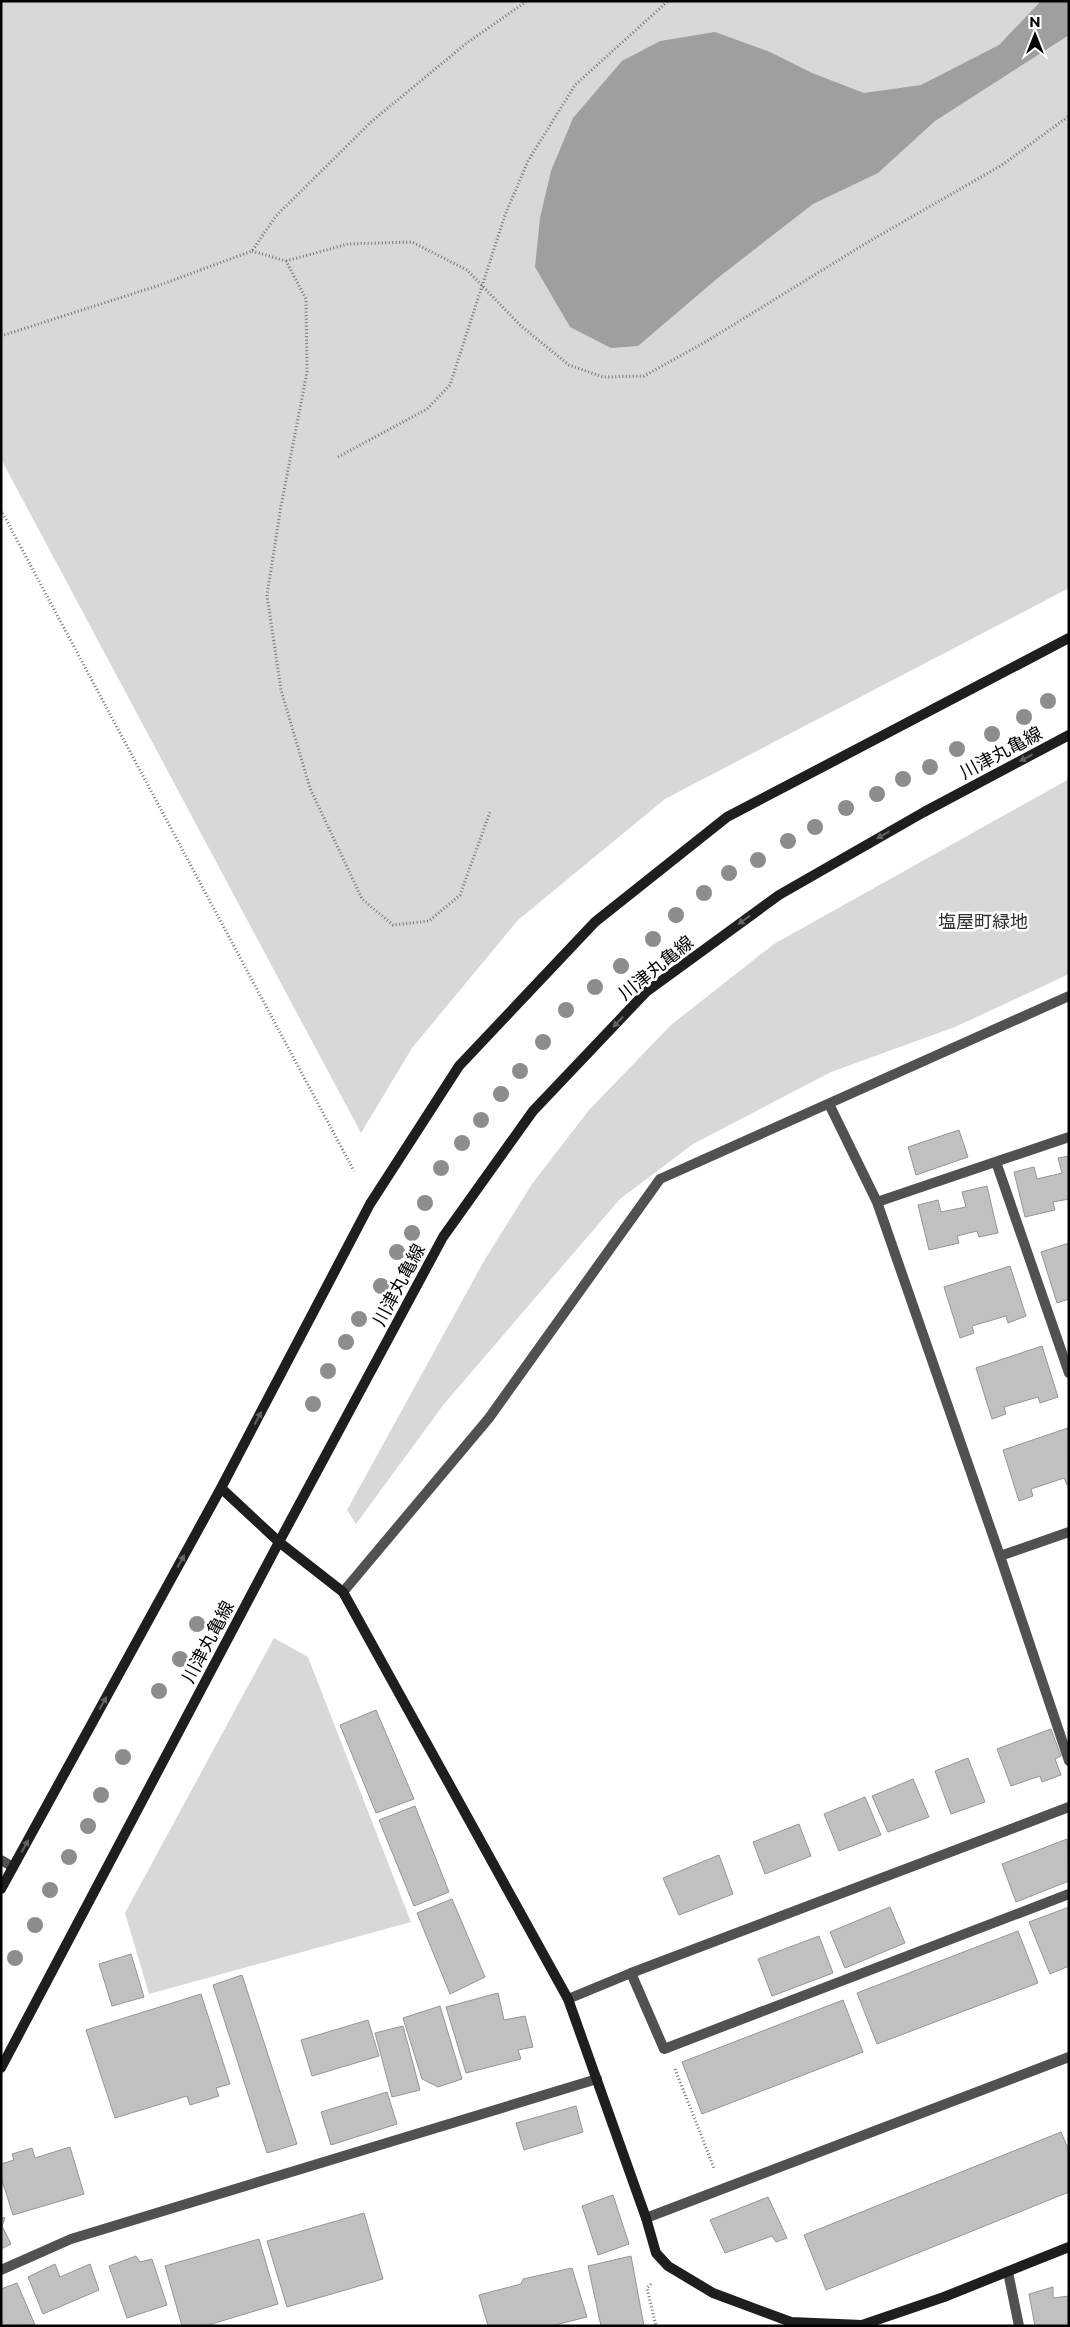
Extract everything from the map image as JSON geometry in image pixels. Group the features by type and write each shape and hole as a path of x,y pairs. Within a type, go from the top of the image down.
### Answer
{"main road":[{"path":"1,1889 221,1488 370,1204 459,1066 595,922 727,817 1069,638"},
{"name":"川津丸亀線","path":"1,2068 279,1542 443,1237 533,1112 646,992 779,894 924,812 1069,735"},
{"path":"221,1488 279,1542 343,1592 568,1999 646,2218 656,2254 668,2266 713,2293 792,2322 862,2325 944,2298 1069,2247"}],"street":[{"path":"343,1592 489,1418 660,1179 1069,996"},
{"path":"830,1104 877,1202 1069,1761"},
{"path":"877,1202 1069,1137"},
{"path":"996,1162 1069,1374"},
{"path":"1000,1556 1069,1532"},
{"path":"568,1999 631,1973 1069,1807"},
{"path":"1,1860 13,1867"},
{"path":"631,1973 664,2048 1069,1894"},
{"path":"646,2218 1069,2057"},
{"path":"1,2270 71,2239 597,2079"},
{"path":"1008,2272 1019,2326"}],"path":[{"path":"1,336 160,285 252,251 276,216 372,121 468,42 527,1"},
{"path":"338,457 427,409 450,385 505,215 528,160 575,85 668,1"},
{"path":"252,251 286,261 348,244 412,242 467,270 521,326 569,365 603,378 644,376 707,341 868,242 1002,165 1069,116"},
{"path":"286,261 306,299 307,372 281,506 267,595 281,690 310,788 362,899 393,925 429,921 460,895 490,812"},
{"path":"1,510 354,1170"},
{"path":"666,2047 722,2189"},
{"path":"656,2326 647,2288 668,2266"}],"green space":[{"path":"1,1 1069,1 1069,588 665,799 518,920 412,1048 361,1133 1,459"},
{"name":"塩屋町緑地","path":"1069,779 1069,974 955,1027 831,1072 693,1144 620,1199 444,1404 356,1524 347,1510 484,1261 532,1184 589,1110 671,1025 774,944"},
{"path":"274,1638 308,1657 411,1922 149,1994 125,1913"}],"shaded area":[{"path":"1041,1 1069,1 1069,35 935,121 878,173 813,204 719,277 638,346 611,348 570,327 535,267 540,218 551,171 573,118 622,61 660,41 715,32 770,52 812,73 864,93 921,85 999,45"}],"building":[{"path":"959,1130 968,1157 916,1175 908,1147"},
{"path":"1069,1156 1069,1199 1053,1202 1055,1210 1025,1217 1014,1172 1034,1167 1037,1179 1062,1173 1058,1158"},
{"path":"987,1186 998,1233 979,1237 977,1231 957,1236 959,1243 929,1250 918,1205 938,1200 941,1212 966,1207 962,1192"},
{"path":"1069,1243 1069,1299 1057,1303 1041,1252"},
{"path":"1010,1266 1026,1316 1008,1323 1006,1316 972,1326 974,1333 960,1338 944,1287"},
{"path":"1042,1346 1058,1397 1040,1403 1038,1397 1004,1407 1006,1414 992,1419 976,1368"},
{"path":"1068,1428 1069,1484 1067,1485 1064,1478 1031,1489 1033,1496 1019,1501 1003,1450"},
{"path":"376,1710 414,1799 376,1813 340,1725"},
{"path":"1051,1729 1061,1756 1055,1759 1061,1775 1042,1782 1040,1776 1011,1786 997,1749"},
{"path":"968,1758 985,1802 951,1814 935,1771"},
{"path":"913,1779 929,1817 888,1832 872,1796"},
{"path":"865,1797 881,1835 839,1851 824,1814"},
{"path":"415,1806 449,1892 414,1906 379,1820"},
{"path":"799,1824 811,1856 765,1874 753,1842"},
{"path":"1067,1839 1069,1881 1016,1902 1002,1864"},
{"path":"719,1855 733,1894 679,1915 663,1878"},
{"path":"452,1899 485,1977 450,1994 417,1913"},
{"path":"890,1907 905,1943 845,1968 830,1932"},
{"path":"1069,1907 1069,1966 1050,1974 1029,1922"},
{"path":"1018,1931 1038,1983 877,2044 857,1993"},
{"path":"819,1936 833,1973 772,1996 758,1959"},
{"path":"131,1954 144,1997 112,2006 99,1964"},
{"path":"242,1975 297,2144 267,2153 213,1985"},
{"path":"498,1993 504,2020 525,2016 533,2047 518,2050 521,2059 466,2073 446,2007"},
{"path":"201,1994 230,2084 216,2088 219,2096 190,2105 187,2096 115,2118 86,2030"},
{"path":"843,2000 863,2052 702,2114 682,2062"},
{"path":"440,2006 462,2079 438,2087 422,2079 403,2018"},
{"path":"368,2020 379,2056 312,2076 301,2040"},
{"path":"403,2026 420,2090 392,2097 375,2033"},
{"path":"387,2092 397,2124 331,2145 321,2112"},
{"path":"576,2106 583,2132 524,2150 516,2123"},
{"path":"1061,2132 1069,2151 1069,2192 826,2290 804,2235"},
{"path":"70,2147 84,2194 13,2215 1,2177 1,2164 14,2160 12,2154 32,2148 35,2158"},
{"path":"613,2195 629,2244 598,2255 582,2206"},
{"path":"768,2197 787,2238 776,2242 772,2236 725,2253 710,2220"},
{"path":"364,2213 383,2279 287,2307 267,2241"},
{"path":"1,2217 5,2218 2,2226 11,2244 1,2249"},
{"path":"259,2239 278,2304 205,2326 182,2326 165,2266"},
{"path":"136,2256 140,2262 152,2259 167,2305 127,2318 109,2266"},
{"path":"631,2256 644,2326 601,2326 588,2266"},
{"path":"55,2264 60,2277 90,2264 99,2290 43,2314 28,2277"},
{"path":"572,2268 587,2317 551,2326 488,2326 479,2295 521,2284 523,2279"},
{"path":"17,2283 35,2325 1,2326 1,2289"},
{"path":"1053,2287 1053,2298 1069,2296 1069,2326 1035,2326 1029,2294"}]}
